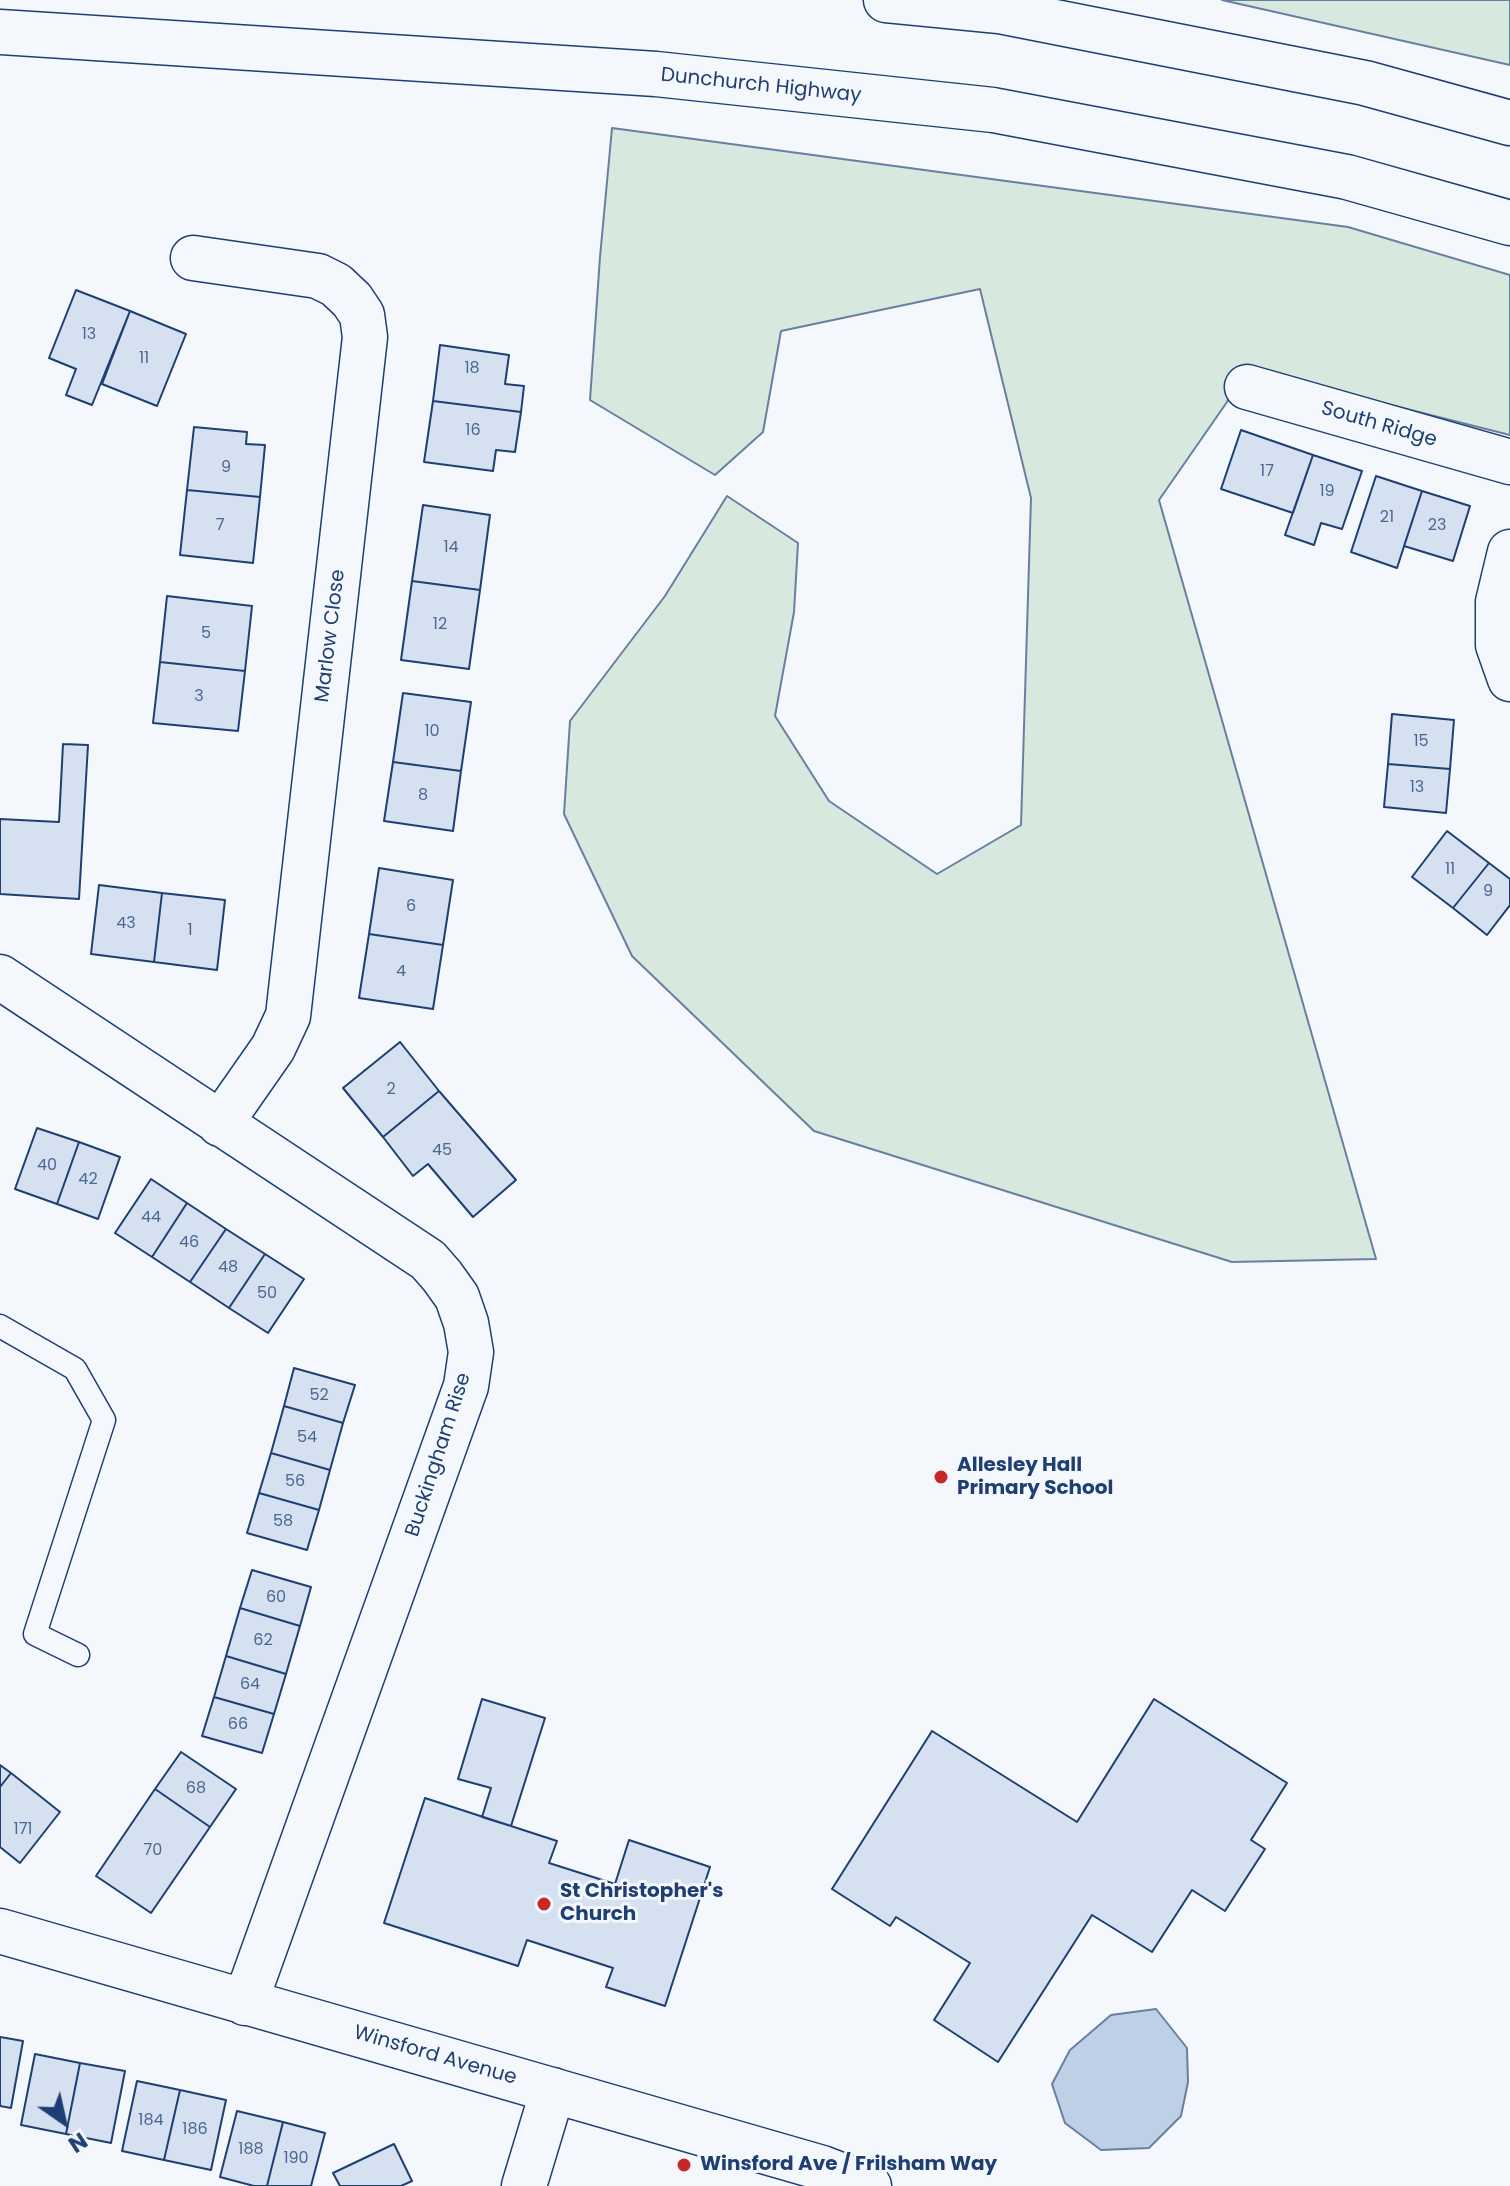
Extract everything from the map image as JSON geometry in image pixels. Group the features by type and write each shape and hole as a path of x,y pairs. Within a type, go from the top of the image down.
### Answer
{"main road":[{"path":"886,0 999,11 1365,83 1510,123"},
{"name":"Dunchurch Highway","path":"0,32 656,74 993,110 1347,177 1510,223"},
{"name":"Marlow Close","path":"193,258 318,276 336,285 352,300 362,315 365,337 288,1016 273,1048 220,1124"},
{"name":"South Ridge","path":"1247,387 1510,462"},
{"path":"1510,552 1498,602 1498,645 1510,679"},
{"name":"Buckingham Rise","path":"0,977 428,1260 457,1297 466,1323 471,1352 466,1386 245,2003"},
{"name":"Winsford Avenue","path":"0,1931 822,2168 869,2186"},
{"path":"524,2186 553,2090"}],"lane":[{"path":"0,1326 75,1369 104,1420 35,1634 78,1655"}],"shaded area":[{"path":"1222,0 1510,0 1510,65"},
{"path":"612,128 1348,227 1510,275 1510,435 1268,374 1238,379 1227,402 1159,500 1376,1259 1232,1262 814,1131 632,956 564,814 570,721 665,596 727,496 798,543 794,612 775,716 829,801 937,874 1021,825 1031,498 980,289 781,331 763,432 715,475 590,400"}],"water":[{"path":"1156,2009 1187,2048 1188,2082 1181,2116 1149,2148 1101,2150 1065,2123 1052,2084 1070,2050 1111,2015"}],"building":[{"path":"76,290 130,311 92,405 66,395 76,369 49,358"},
{"path":"130,311 186,334 157,406 102,384"},
{"path":"440,345 509,355 505,384 524,386 521,412 433,401"},
{"path":"433,401 521,412 515,452 496,450 493,471 424,462"},
{"path":"194,427 247,432 246,444 265,445 260,497 187,490"},
{"path":"1241,430 1313,455 1293,513 1221,489"},
{"path":"1313,455 1362,471 1342,529 1321,523 1314,545 1285,535"},
{"path":"1376,476 1422,491 1397,568 1351,552"},
{"path":"187,490 260,497 253,563 180,555"},
{"path":"1422,491 1470,506 1453,561 1404,546"},
{"path":"423,505 490,515 480,590 412,581"},
{"path":"412,581 480,590 469,669 401,660"},
{"path":"167,596 252,606 245,671 160,662"},
{"path":"160,662 245,671 238,731 153,723"},
{"path":"403,693 471,702 461,771 393,762"},
{"path":"1392,714 1454,720 1450,769 1388,764"},
{"path":"63,744 88,745 79,899 0,894 0,819 59,822"},
{"path":"393,762 461,771 453,831 384,821"},
{"path":"1388,764 1450,769 1446,813 1384,807"},
{"path":"1447,831 1489,863 1453,908 1412,877"},
{"path":"1489,863 1510,879 1510,905 1487,935 1453,908"},
{"path":"379,868 453,880 443,945 369,934"},
{"path":"99,885 162,893 154,962 91,954"},
{"path":"162,893 225,900 217,970 154,962"},
{"path":"369,934 443,945 433,1009 359,998"},
{"path":"400,1042 439,1091 383,1137 343,1088"},
{"path":"439,1091 516,1180 473,1217 428,1164 413,1176 383,1137"},
{"path":"37,1128 79,1142 57,1204 15,1189"},
{"path":"79,1142 120,1157 98,1219 57,1204"},
{"path":"151,1179 187,1203 152,1257 115,1233"},
{"path":"187,1203 226,1229 190,1282 152,1257"},
{"path":"226,1229 265,1254 229,1308 190,1282"},
{"path":"265,1254 304,1279 268,1333 229,1308"},
{"path":"294,1368 355,1385 343,1423 284,1406"},
{"path":"284,1406 343,1423 330,1470 271,1453"},
{"path":"271,1453 330,1470 319,1510 259,1493"},
{"path":"259,1493 319,1510 307,1550 247,1533"},
{"path":"252,1570 311,1587 300,1626 240,1608"},
{"path":"240,1608 300,1626 286,1674 226,1656"},
{"path":"226,1656 286,1674 274,1714 214,1697"},
{"path":"214,1697 274,1714 262,1753 202,1736"},
{"path":"482,1699 545,1718 511,1826 482,1817 491,1788 458,1779"},
{"path":"1154,1699 1287,1783 1251,1840 1265,1849 1225,1911 1192,1890 1152,1952 1092,1915 998,2062 934,2020 970,1963 896,1917 890,1926 832,1889 932,1731 1077,1822"},
{"path":"181,1752 236,1789 210,1827 155,1789"},
{"path":"0,1765 11,1773 0,1787"},
{"path":"11,1773 60,1812 20,1863 0,1847 0,1787"},
{"path":"155,1789 210,1827 151,1913 96,1876"},
{"name":"St Christopher's Church","path":"425,1798 557,1841 549,1863 615,1884 629,1840 710,1867 665,2006 606,1987 613,1968 527,1940 518,1966 384,1923"},
{"path":"0,2037 23,2041 11,2108 0,2106"},
{"path":"35,2054 80,2063 66,2134 21,2125"},
{"path":"80,2063 125,2071 111,2143 66,2134"},
{"path":"137,2081 180,2090 164,2160 122,2151"},
{"path":"180,2090 226,2100 211,2170 164,2160"},
{"path":"237,2111 283,2122 267,2186 254,2186 220,2177"},
{"path":"283,2122 325,2133 311,2186 267,2186"},
{"path":"394,2144 412,2181 401,2186 340,2186 333,2173"}],"place":[{"name":"Allesley Hall Primary School","path":"941,1477"},
{"name":"St Christopher's Church","path":"544,1904"},
{"name":"Winsford Ave / Frilsham Way","path":"684,2165"}]}
